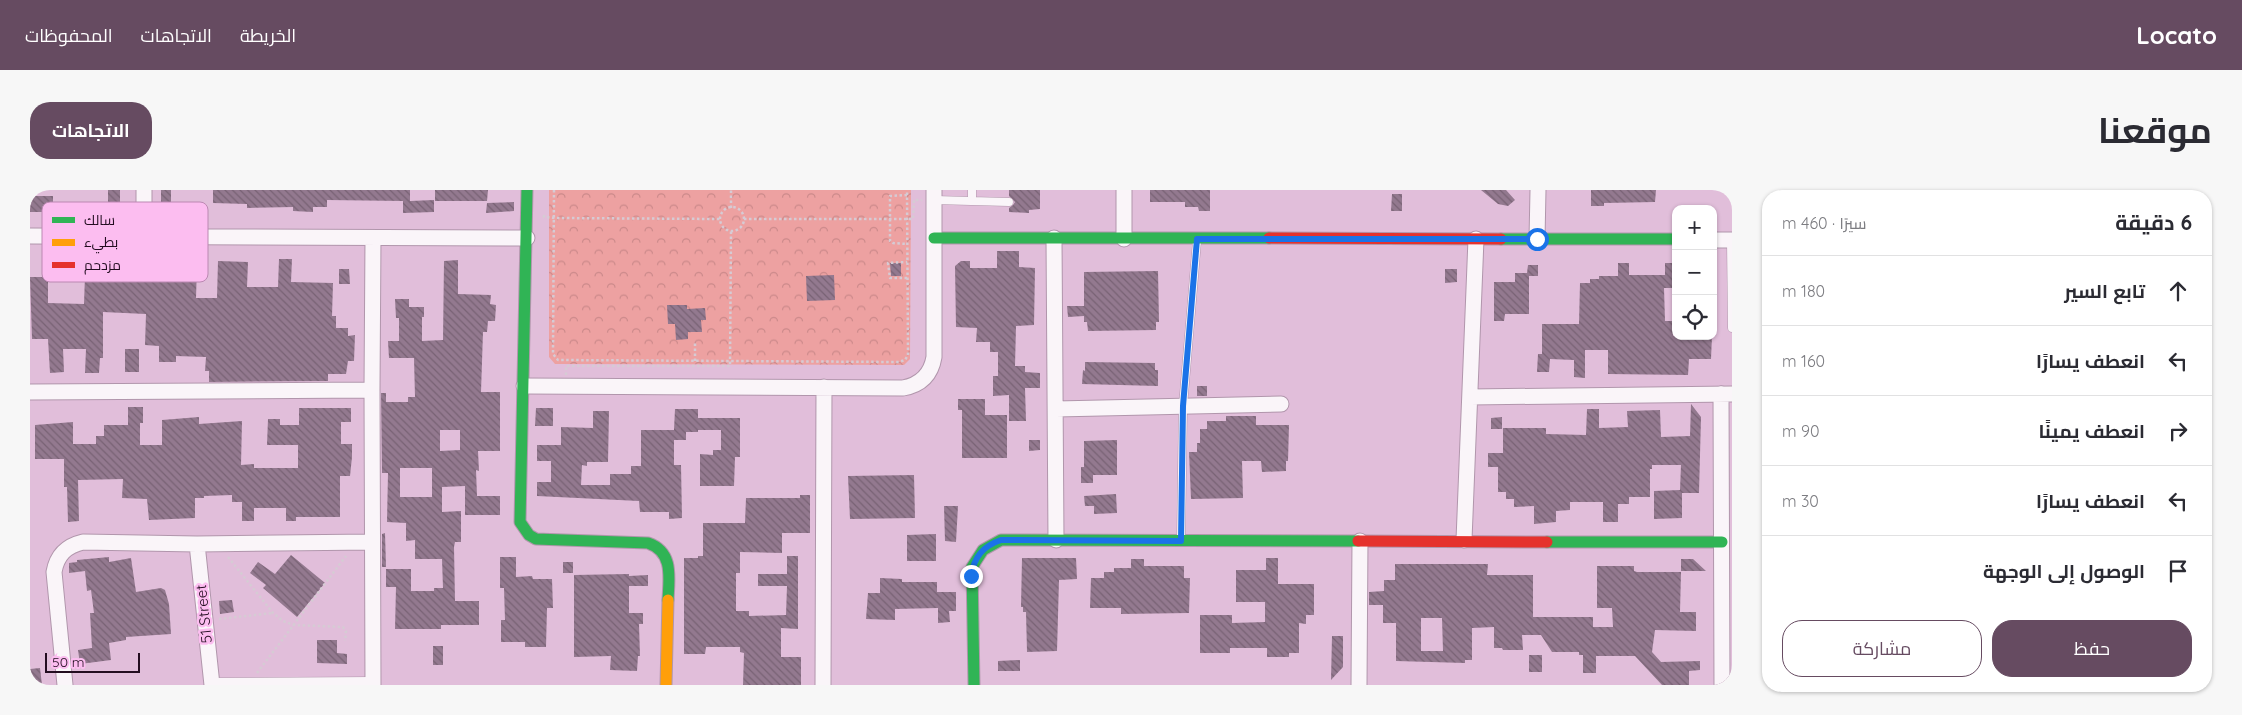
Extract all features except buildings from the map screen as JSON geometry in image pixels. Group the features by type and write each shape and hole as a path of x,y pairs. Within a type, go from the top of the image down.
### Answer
{"street":[{"path":"528,190 520,522 524,529 536,539 648,543 665,554 669,567 666,685"},
{"path":"1124,190 1124,238"},
{"path":"1537,239 1538,190"},
{"path":"524,386 903,388 916,384 927,376 934,357 934,195"},
{"path":"208,237 527,238"},
{"path":"373,238 373,683"},
{"path":"934,238 1672,240"},
{"path":"1054,238 1056,540"},
{"path":"1464,540 1476,239"},
{"path":"1717,240 1732,240"},
{"path":"823,685 824,387"},
{"path":"30,392 372,390"},
{"path":"1470,397 1727,394 1722,542 1722,685"},
{"path":"1056,408 1282,404"},
{"path":"974,685 971,576 975,560 986,547 1001,540 1722,542"},
{"path":"1359,685 1360,541"},
{"path":"65,685 54,572 60,555 74,544 83,542 217,544 372,542"},
{"name":"51 Street","path":"197,544 211,683"}],"lane":[{"path":"972,190 972,201"},
{"path":"934,195 972,201 1009,202"},
{"path":"1181,541 1183,406 1197,239"},
{"path":"1732,240 1732,328"},
{"path":"211,683 373,683"}],"path":[{"path":"554,190 553,354 558,360 902,362 908,355 907,190"},
{"path":"731,190 731,208"},
{"path":"907,195 890,196 889,219 890,241 893,244 907,244"},
{"path":"744,219 913,218 914,200 934,195"},
{"path":"544,208 544,217 554,218 720,219"},
{"path":"731,208 742,212 744,219 742,226 731,231 725,229 720,219 723,212 731,208"},
{"path":"565,386 566,366 730,366 731,231"},
{"path":"907,262 888,263 890,278 907,278"},
{"path":"695,343 695,361"},
{"path":"250,682 356,542"},
{"path":"217,544 273,613 283,621 294,625 343,626 346,631 346,641"},
{"path":"205,620 273,613"}],"green space":[{"path":"549,190 911,190 910,359 904,365 555,364 549,357"}],"traffic: fast":[{"path":"527,190 520,522 529,535 536,539 648,543 656,547 666,559 668,567 668,600"},
{"path":"934,238 1269,238"},
{"path":"1501,239 1672,239"},
{"path":"974,685 972,567 983,550 1001,540 1358,541"},
{"path":"1547,542 1722,542"}],"traffic: slow":[{"path":"666,685 668,600"}],"traffic: jam":[{"path":"1269,238 1501,239"},
{"path":"1358,541 1547,542"}],"route":[{"path":"971,576 972,567 980,553 986,547 1001,540 1181,541 1183,406 1197,239 1537,239"}]}
